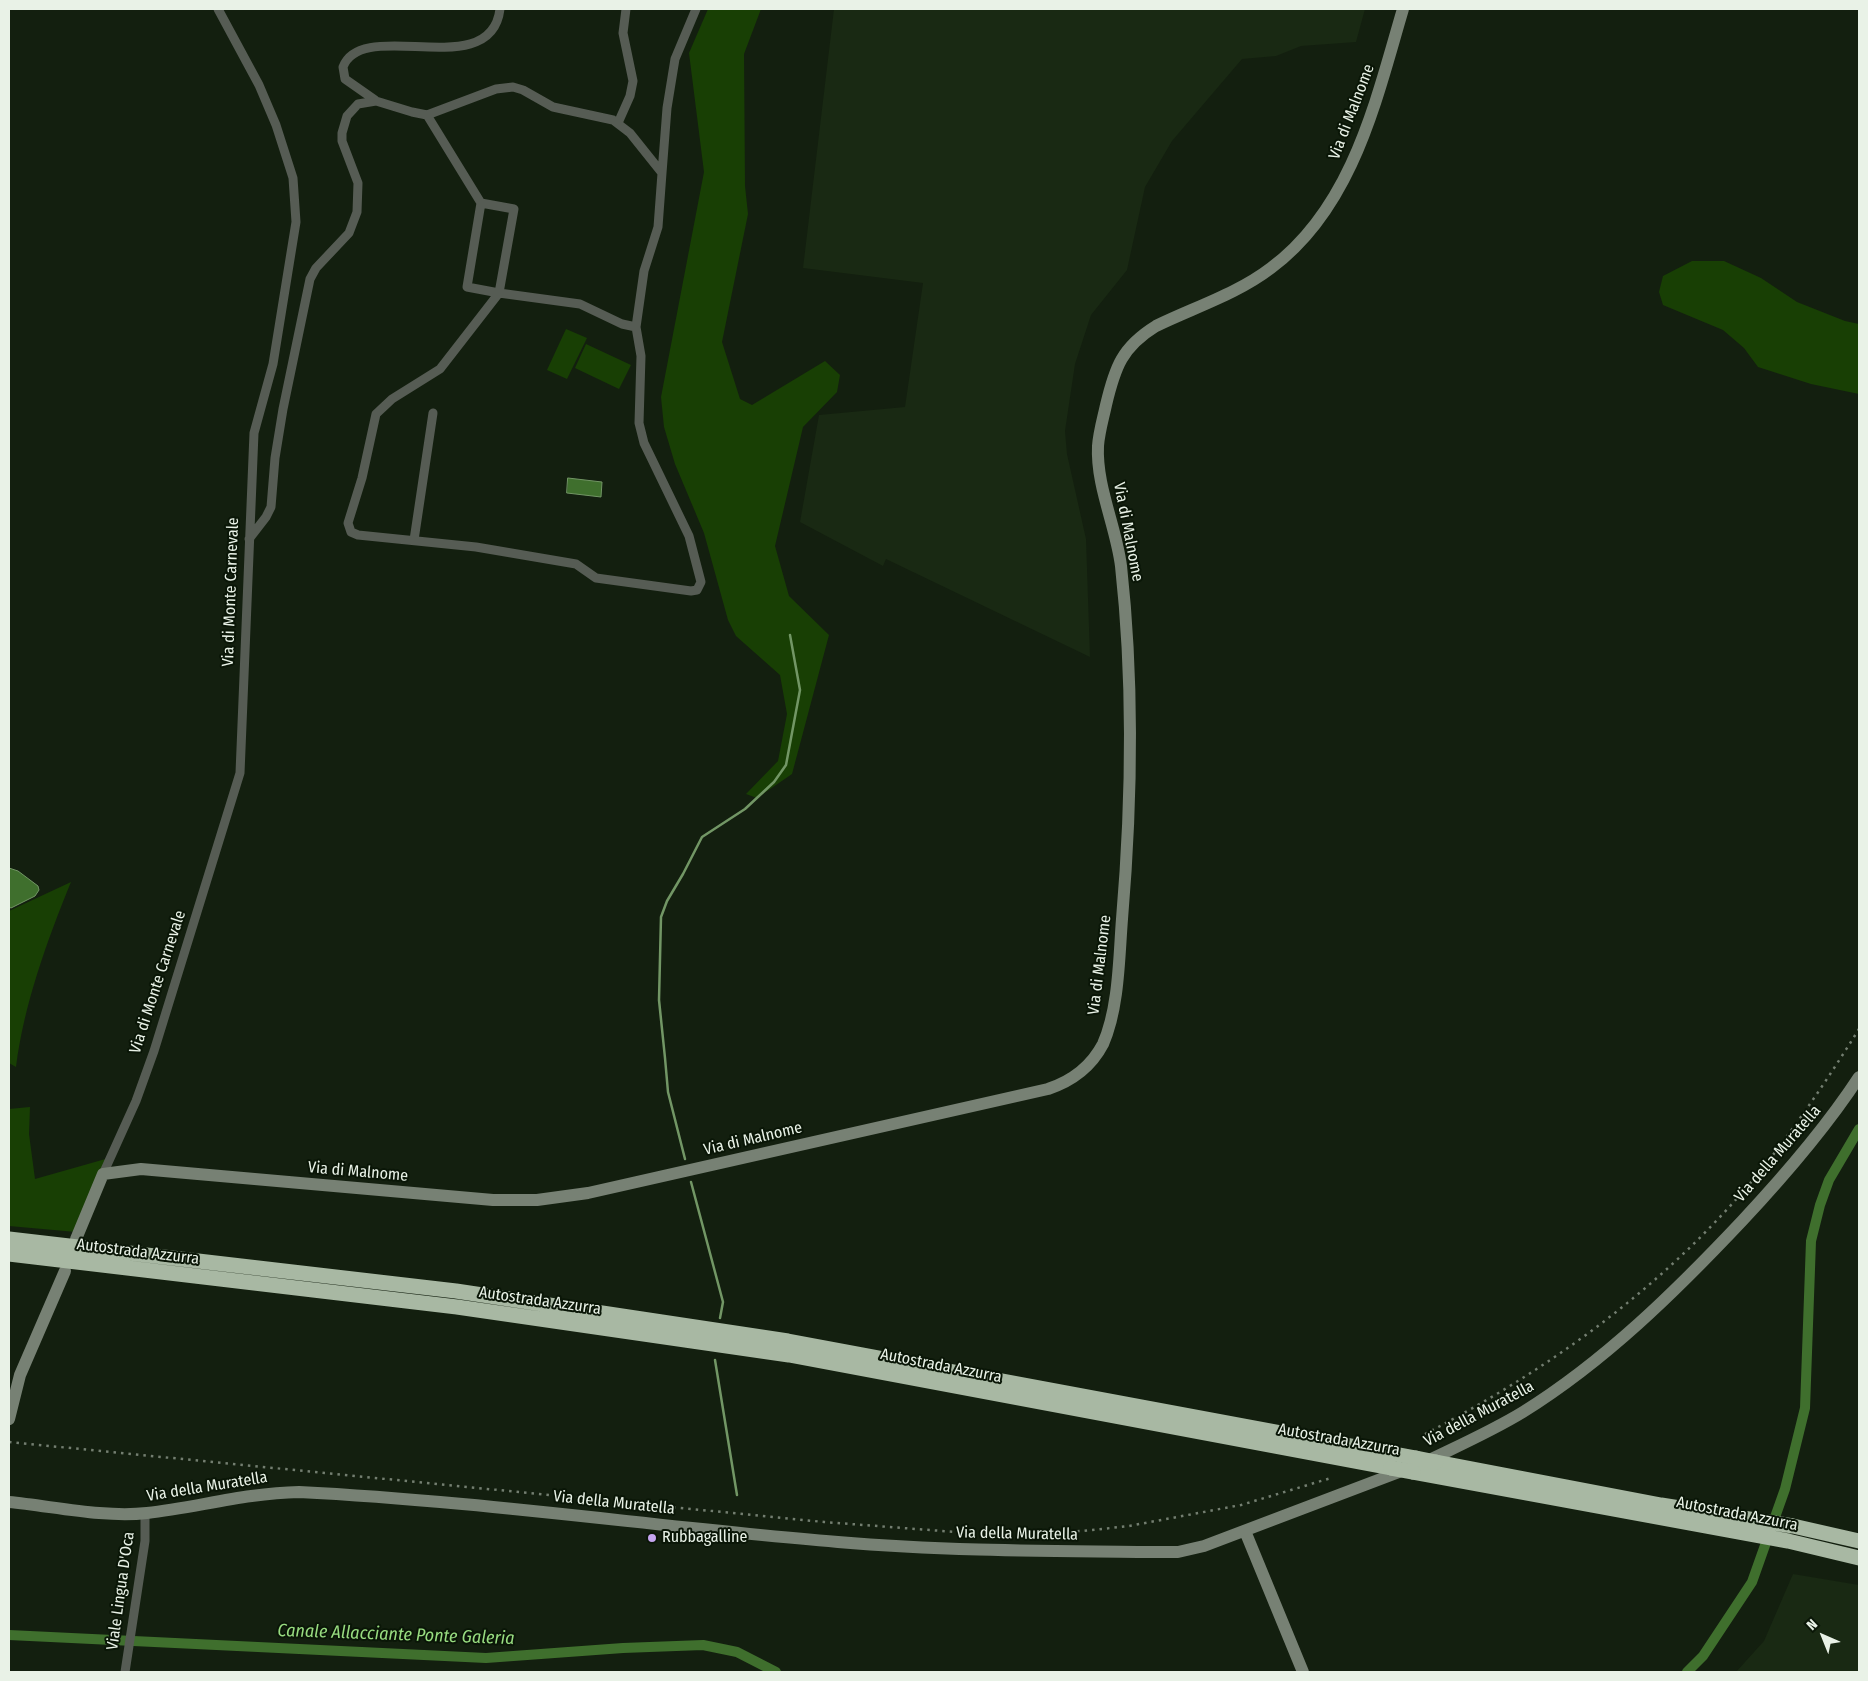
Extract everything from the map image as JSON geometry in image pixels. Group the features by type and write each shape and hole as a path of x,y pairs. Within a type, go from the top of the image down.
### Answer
{"highway":[{"name":"Autostrada Azzurra","path":"9,1238 456,1291 788,1341 1415,1465 1750,1527 1791,1534 1859,1541"},
{"name":"Autostrada Azzurra","path":"9,1254 457,1307 789,1355 1391,1468 1436,1462 1661,1505 1750,1527"},
{"name":"Autostrada Azzurra","path":"1791,1534 1859,1558"}],"street":[{"name":"Via di Monte Carnevale","path":"103,1174 136,1102 151,1060 238,780 241,765 255,426 273,364 295,236 296,201 289,163 268,105 218,9"},
{"path":"500,9 497,20 487,35 463,46 446,48 385,46 364,50 350,57 343,67 345,79 376,101 412,112 427,114 452,107 496,89 514,87 553,107 604,117 618,123 640,144 662,173"},
{"path":"618,123 630,96 633,81 623,33 626,9"},
{"path":"481,203 514,208 499,293 440,369 378,411 374,420 364,472 348,528 358,535 476,547 576,564 596,578 691,591 698,588 702,580 692,543 640,430 638,393 641,356 636,327 644,271 658,227 667,108 675,59 696,9"},
{"name":"Via di Malnome","path":"103,1174 141,1170 493,1200 550,1199 588,1193 1048,1090 1070,1080 1083,1071 1104,1040 1116,987 1129,827 1131,691 1119,551 1104,490 1098,449 1101,427 1113,379 1122,355 1143,334 1156,326 1251,282 1287,254 1312,228 1355,156 1378,99 1404,9"},
{"path":"249,539 264,520 271,507 275,458 283,409 310,279 316,268 349,233 357,212 359,188 342,141 344,120 358,104 376,101"},
{"path":"427,114 481,203 467,287 580,304 622,324 636,327"},
{"path":"414,540 433,413"},
{"name":"Via della Muratella","path":"15,1502 103,1512 145,1513 258,1494 299,1492 587,1516 837,1542 936,1550 1178,1552 1204,1546 1246,1531 1417,1466 1523,1412 1582,1371 1663,1300 1718,1247 1803,1153 1830,1120 1859,1077"},
{"path":"76,1239 103,1174"},
{"path":"9,1419 20,1375 65,1271"},
{"name":"Viale Lingua D'Oca","path":"125,1672 145,1541 145,1513"},
{"path":"1246,1531 1303,1672"}],"shaded area":[{"path":"708,9 761,9 744,54 745,186 748,214 722,342 740,399 752,405 825,361 840,375 837,392 803,427 775,546 789,596 829,635 792,774 757,798 746,794 778,761 787,714 780,675 736,636 728,620 704,533 675,464 664,427 661,397 704,172 689,53"},
{"path":"834,9 1365,9 1356,42 1301,46 1276,56 1242,59 1172,141 1145,187 1127,270 1091,315 1075,364 1065,431 1067,454 1086,539 1090,657 886,559 883,566 800,522 819,415 905,407 923,283 803,268"},
{"path":"1692,261 1724,261 1761,278 1797,302 1845,321 1859,324 1859,394 1811,384 1758,367 1744,348 1723,330 1663,305 1659,292 1663,276"},
{"path":"566,329 587,338 567,379 547,370"},
{"path":"586,344 631,365 619,389 575,368"},
{"path":"568,478 602,482 601,497 567,493"},
{"path":"9,868 18,871 38,886 39,890 35,896 11,908 9,907"},
{"path":"71,882 53,927 31,996 16,1067 9,1063 9,911"},
{"path":"30,1107 29,1134 35,1179 109,1158 76,1232 9,1226 9,1109"},
{"path":"1793,1574 1859,1585 1859,1672 1736,1672 1764,1641"}],"waterway":[{"path":"685,1159 668,1092 659,1000 661,917 667,901 702,837 745,809 774,782 786,765 800,690 790,635"},
{"name":"Canale Allacciante Ponte Galeria","path":"1687,1672 1703,1656 1752,1582 1785,1489 1805,1408 1811,1241 1820,1205 1829,1180 1859,1129"},
{"path":"691,1182 723,1302 720,1318"},
{"path":"715,1360 737,1495"},
{"name":"Canale Allacciante Ponte Galeria","path":"9,1635 486,1658 623,1648 703,1645 737,1652 776,1672"}],"railway":[{"path":"1425,1434 1473,1408 1564,1351 1649,1285 1689,1249 1762,1169 1812,1100 1859,1029"},
{"path":"9,1442 824,1522 982,1534 1083,1531 1129,1526 1241,1505 1331,1478"}],"place":[{"name":"Rubbagalline","path":"652,1538"}]}
